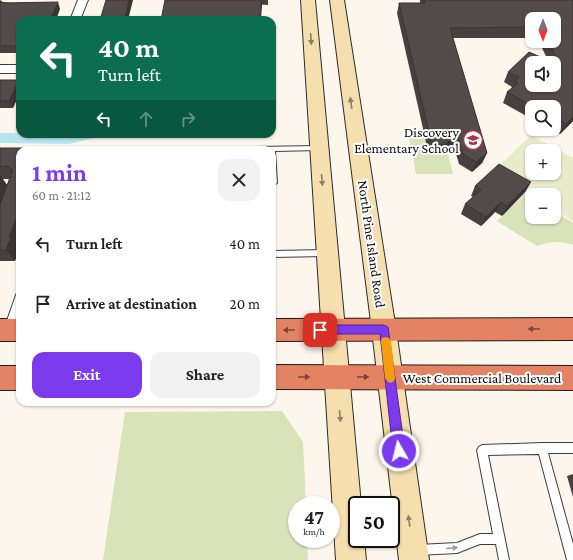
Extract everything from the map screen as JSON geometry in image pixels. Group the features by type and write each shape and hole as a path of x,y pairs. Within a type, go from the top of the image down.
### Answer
{"highway":[{"path":"276,330 573,329"},
{"name":"West Commercial Boulevard","path":"276,377 573,378"},
{"path":"0,378 16,378"}],"main road":[{"path":"308,0 351,560"},
{"name":"North Pine Island Road","path":"337,0 384,330 413,555"}],"street":[{"path":"77,16 83,0"},
{"path":"0,69 16,69"}],"lane":[{"path":"276,149 319,148"},
{"path":"276,254 328,253"},
{"path":"9,330 16,308"},
{"path":"542,448 572,560"},
{"path":"504,560 482,450 573,448"},
{"path":"413,555 457,548 480,539 500,539"}],"green space":[{"path":"530,136 547,144 525,144 525,180 561,180 561,151 573,158 573,221 561,214 561,188 525,188 525,192 493,172"},
{"path":"409,138 444,138 453,174 416,174"},
{"path":"525,193 525,224 561,224 561,215 573,223 573,245 555,242 537,246 497,221"},
{"path":"282,411 303,442 306,496 288,496 288,548 307,548 308,560 103,560 125,412"}],"building":[{"path":"106,0 129,0 125,16 101,16"},
{"path":"165,0 261,0 260,16 162,16"},
{"path":"424,0 573,0 573,117 566,124 561,121 561,100 525,100 525,102 507,92 518,83 515,82 519,77 508,72 529,52 538,56 525,56 525,92 561,92 561,56 556,56 552,48 561,48 561,12 525,12 525,27 450,28 487,153 476,162 463,154 458,137 442,145 431,141 399,3 425,3"},
{"path":"58,2 52,16 16,16 16,46 0,46 0,3"},
{"path":"0,80 16,80 16,86 9,101 0,101"},
{"path":"0,148 16,148 16,219 6,250 0,250 0,204 13,170 7,166 0,167"},
{"path":"499,164 531,182 507,206 501,202 486,217 465,204 481,190 475,186"}],"waterway":[{"path":"0,138 73,138"}],"slow traffic":[{"path":"386,341 390,378"}],"place":[{"name":"Discovery Elementary School","path":"473,140"}],"route":[{"path":"320,330 384,330 399,451"}]}
